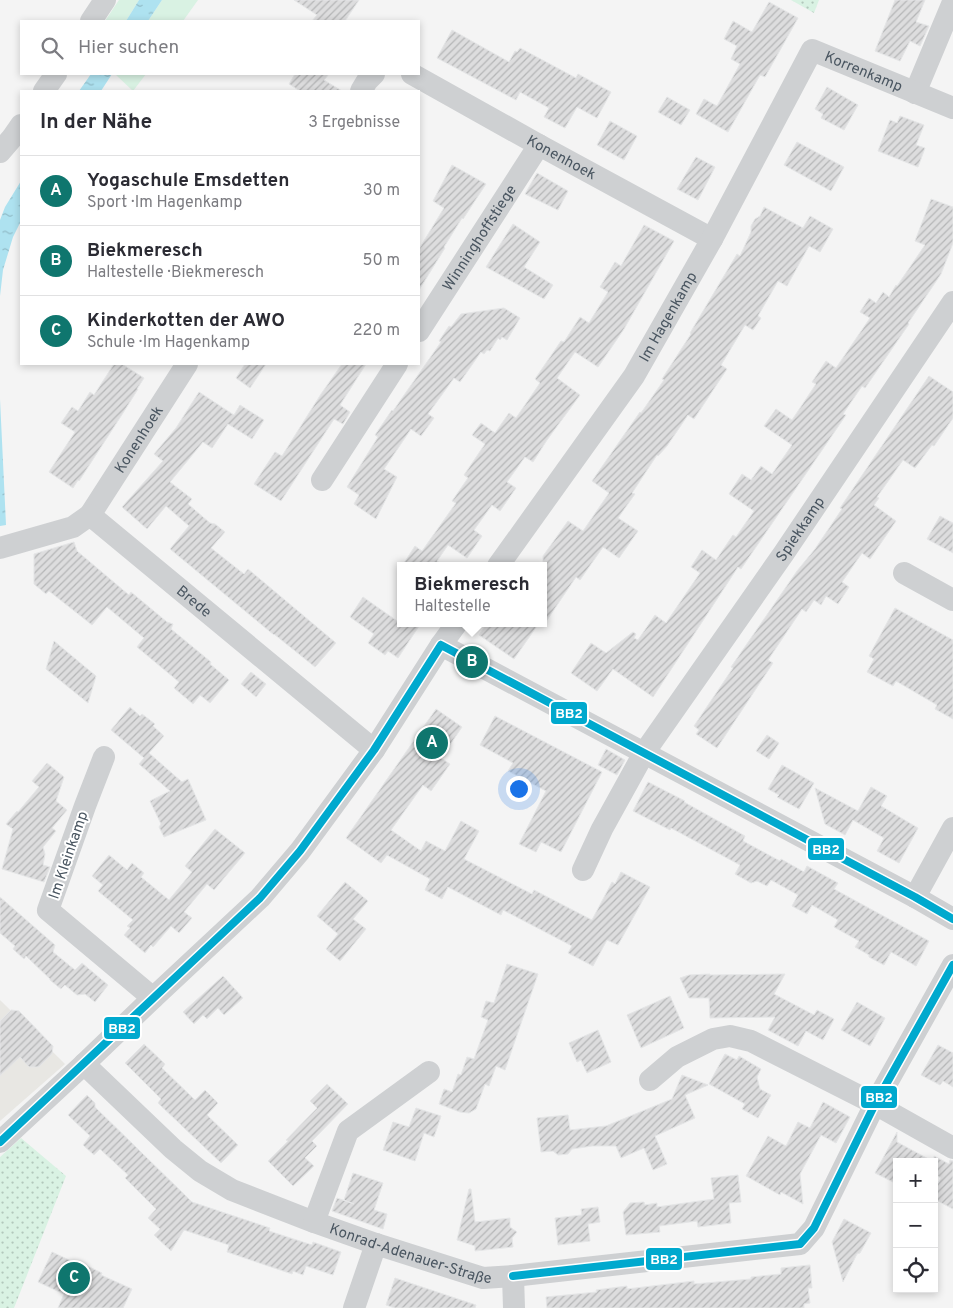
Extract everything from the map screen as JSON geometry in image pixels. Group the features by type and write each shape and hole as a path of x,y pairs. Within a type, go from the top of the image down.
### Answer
{"street":[{"path":"92,20 105,0"},
{"name":"Korrenkamp","path":"916,93 953,2"},
{"name":"Korrenkamp","path":"812,50 953,108"},
{"name":"Im Hagenkamp","path":"501,562 634,376 712,239 812,50"},
{"path":"45,90 55,75"},
{"path":"361,90 373,75"},
{"name":"Konenhoek","path":"414,75 712,239"},
{"path":"0,152 20,126"},
{"name":"Winninghoffstiege","path":"420,329 539,145"},
{"name":"Spiekkamp","path":"583,870 602,829 644,753 784,553 953,302"},
{"name":"Konenhoek","path":"90,515 185,365"},
{"path":"322,480 397,365"},
{"path":"9,545 73,527 90,515"},
{"name":"Brede","path":"90,515 374,750"},
{"path":"904,573 953,600"},
{"path":"0,1142 260,898 300,851 374,750 454,627"},
{"path":"441,645 953,919"},
{"name":"Im Kleinkamp","path":"104,757 48,910 153,998"},
{"path":"915,897 953,828"},
{"name":"Konrad-Adenauer-Straße","path":"84,1064 173,1149 200,1171 232,1190 376,1244 483,1278 800,1244 814,1228 875,1104 953,964"},
{"path":"650,1080 677,1057 714,1039 730,1036 751,1041 875,1104 953,1148"},
{"path":"314,1222 348,1131 429,1072"},
{"path":"354,1308 376,1244"},
{"path":"513,1276 514,1308"}],"shaded area":[{"path":"0,1000 65,1064 0,1121"}],"green space":[{"path":"119,0 139,0 127,20 106,20"},
{"path":"162,0 198,0 184,20 149,20"},
{"path":"791,0 819,0 814,13"},
{"path":"116,75 145,75 132,90"},
{"path":"21,1138 66,1176 14,1308 0,1308 0,1157"}],"water":[{"path":"139,0 162,0 149,20 127,20"},
{"path":"90,75 111,75 102,90 80,90"},
{"path":"20,183 20,223 13,237 3,270 0,296 0,220 5,207"},
{"path":"0,399 6,525 0,526"}],"building":[{"path":"294,0 359,0 346,20 313,20 317,15"},
{"path":"895,0 925,0 916,22 929,26 920,46 910,41 900,61 875,51"},
{"path":"769,2 798,18 765,77 760,75 728,132 696,114 704,99 717,106 740,64 731,59 737,46 724,39 733,21 752,32"},
{"path":"452,30 509,62 515,51 517,52 520,48 576,78 578,74 611,92 597,118 577,107 565,128 544,117 549,108 520,92 516,100 437,58"},
{"path":"294,75 328,75 324,80 340,90 298,90 289,84"},
{"path":"827,87 858,105 844,130 821,118 823,114 815,109"},
{"path":"667,97 690,110 681,125 658,112"},
{"path":"900,116 924,125 916,145 925,148 918,167 878,151 890,120 897,123"},
{"path":"610,121 637,136 624,160 597,145"},
{"path":"797,142 844,167 831,191 784,165"},
{"path":"696,157 715,167 698,200 677,189"},
{"path":"452,165 486,184 462,218 420,288 420,247 444,208 433,201"},
{"path":"537,173 568,191 558,210 525,194"},
{"path":"931,199 953,207 953,243 941,274 865,388 862,386 843,414 846,415 741,569 738,567 653,697 613,669 597,691 571,673 591,643 606,653 633,632 636,634 634,638 638,640 655,615 666,623 700,573 691,567 702,550 716,560 733,535 736,537 754,511 729,494 742,474 751,480 761,466 772,474 792,445 764,426 776,409 792,420 816,384 812,382 826,361 836,368 870,318 860,312 869,298 876,303 883,292 889,297 925,245 915,241"},
{"path":"764,207 803,228 810,216 833,229 820,252 809,246 787,286 778,281 758,316 761,318 753,330 745,325 721,365 727,369 694,419 688,415 667,446 657,455 632,493 635,494 618,518 638,531 619,558 603,547 580,580 576,577 547,620 547,562 543,562 543,556 568,521 583,531 609,493 592,481 664,380 662,379 691,334 737,254 740,256 751,232 751,226 755,219 760,216"},
{"path":"513,224 540,242 524,267 553,285 544,299 486,267"},
{"path":"644,225 674,241 624,329 598,367 575,352 557,378 580,395 533,462 525,457 507,482 516,488 500,511 492,505 474,530 482,536 467,558 448,545 437,561 438,562 405,562 415,546 422,551 456,503 452,501 468,478 464,475 485,444 472,435 481,423 495,433 509,413 516,418 540,383 535,379 561,341 564,342 580,317 589,323 608,292 600,287 615,262 621,266"},
{"path":"504,308 520,318 507,340 502,337 500,340 498,338 490,351 487,350 484,354 481,352 460,382 454,378 428,414 434,418 421,436 411,429 384,469 397,477 376,519 354,504 359,495 347,487 378,437 375,435 441,342 439,341 449,326 451,327 461,314"},
{"path":"113,365 124,365 144,378 73,488 49,472 75,432 61,423 72,407 78,411 90,392 94,395"},
{"path":"244,365 265,365 250,388 236,378"},
{"path":"341,365 365,365 340,405 350,412 343,424 334,419 281,501 254,484 275,452 282,456"},
{"path":"929,376 953,392 953,418 934,446 932,445 915,468 903,460 877,497 879,498 874,505 896,521 870,559 862,553 842,582 849,587 838,604 826,596 821,605 814,600 806,612 802,609 768,660 773,663 717,748 696,734 699,730 694,726 733,668 731,667 797,571 815,549 842,509 840,508"},
{"path":"199,392 234,415 240,405 264,420 252,439 228,424 212,448 203,442 170,482 192,499 188,504 210,523 215,524 225,532 211,548 244,574 248,569 336,643 315,667 170,549 189,526 166,506 147,529 122,507 163,461 154,454 176,428"},
{"path":"940,516 953,523 953,553 927,539"},
{"path":"74,542 77,551 129,595 131,592 167,622 173,624 171,629 211,662 210,664 229,680 210,703 200,695 193,704 174,688 179,682 137,647 144,638 107,607 92,625 49,591 46,594 34,584 34,554"},
{"path":"363,597 397,621 397,627 418,627 398,658 388,651 385,655 368,643 374,634 350,617"},
{"path":"895,608 953,640 953,719 935,709 937,705 896,681 893,686 867,672 874,659 869,656"},
{"path":"484,627 536,627 514,659 479,635"},
{"path":"54,641 96,676 88,703 46,669"},
{"path":"251,672 266,684 256,697 241,684"},
{"path":"130,707 140,716 142,714 155,724 153,726 164,736 149,753 182,782 188,779 206,820 164,837 159,827 161,824 150,801 170,791 139,764 144,758 111,730"},
{"path":"436,709 462,727 441,758 450,764 431,791 423,785 391,830 421,851 426,841 445,851 461,821 479,831 464,859 532,894 534,890 592,920 612,882 615,884 621,872 650,887 618,945 607,940 593,966 568,953 572,946 503,910 501,915 448,887 442,899 425,890 430,879 387,855 381,863 346,838"},
{"path":"495,716 602,772 561,852 541,842 536,852 519,844 546,791 508,771 513,763 480,745"},
{"path":"767,735 779,743 769,759 756,751"},
{"path":"606,749 625,760 617,775 598,765"},
{"path":"47,763 64,777 56,801 67,810 52,828 56,831 43,847 45,854 43,865 50,867 44,882 2,869 13,829 6,824 39,787 32,781"},
{"path":"782,765 814,783 799,809 777,797 779,795 768,789"},
{"path":"648,782 745,836 743,841 780,861 781,859 804,872 807,866 838,883 834,889 929,941 916,966 891,952 884,965 869,957 869,955 855,947 859,941 834,927 838,920 812,905 807,914 792,906 798,895 771,880 767,886 757,881 751,883 735,874 740,865 671,828 670,830 633,811"},
{"path":"871,787 887,796 881,806 918,828 899,863 877,851 884,838 853,820 845,835 825,824 815,788 858,811"},
{"path":"215,829 245,853 214,890 207,884 184,912 192,918 179,933 171,926 153,947 151,945 145,953 124,935 130,928 127,926 133,920 98,891 103,885 92,876 109,855 127,870 132,863 144,873 141,877 169,900 192,872 185,866"},
{"path":"345,882 368,901 353,919 366,929 340,961 326,949 338,934 317,916"},
{"path":"0,897 55,945 53,952 75,970 82,963 108,985 95,1002 85,994 77,995 65,985 61,989 26,956 24,959 13,949 15,946 0,933"},
{"path":"507,964 538,974 505,1070 496,1066 489,1086 485,1084 476,1109 469,1113 460,1112 439,1104 444,1089 452,1092 458,1074 461,1075 467,1057 474,1059 488,1020 481,1017 486,1001 494,1003"},
{"path":"785,974 774,994 814,1015 817,1010 834,1019 823,1040 806,1031 798,1046 768,1030 775,1017 710,1018 709,998 689,998 680,978 689,975"},
{"path":"223,976 243,998 224,1015 218,1008 207,1019 203,1015 194,1024 183,1012"},
{"path":"670,996 684,1028 641,1048 627,1015"},
{"path":"857,1002 885,1018 870,1046 841,1030"},
{"path":"11,1010 19,1011 53,1046 52,1054 39,1067 29,1067 20,1057 0,1076 0,1021"},
{"path":"598,1030 611,1062 587,1073 581,1060 577,1062 569,1043"},
{"path":"144,1044 165,1064 162,1068 195,1100 205,1090 218,1103 207,1115 238,1145 221,1163 158,1103 161,1099 125,1063"},
{"path":"938,1045 953,1053 953,1087 943,1081 940,1085 921,1075"},
{"path":"725,1054 737,1060 739,1056 761,1069 757,1077 760,1089 771,1095 758,1118 742,1109 745,1104 709,1084"},
{"path":"682,1075 708,1085 685,1095 695,1118 655,1136 667,1164 653,1170 644,1148 621,1158 616,1146 592,1146 572,1149 568,1154 558,1155 553,1151 541,1152 537,1118 568,1115 570,1130 606,1126 672,1099"},
{"path":"327,1084 348,1104 312,1141 317,1146 305,1158 314,1166 293,1186 268,1161 317,1108 310,1101"},
{"path":"87,1095 95,1103 95,1107 192,1202 270,1228 269,1231 312,1245 313,1242 341,1252 333,1275 306,1266 303,1275 293,1271 292,1274 227,1252 229,1245 184,1230 171,1251 154,1235 160,1229 148,1218 156,1209 125,1178 128,1175 100,1149 94,1155 83,1145 90,1136 68,1115"},
{"path":"823,1102 850,1117 836,1143 821,1135 800,1174 803,1204 781,1192 780,1195 746,1176 768,1136 786,1146 798,1122 810,1128"},
{"path":"416,1108 441,1116 434,1137 424,1133 415,1161 383,1150 393,1122 409,1127"},
{"path":"897,1132 897,1142 927,1158 893,1158 893,1182 875,1173"},
{"path":"938,1158 949,1164 950,1160 953,1161 953,1209 938,1201 938,1183 941,1178 938,1176"},
{"path":"353,1173 383,1183 374,1210 387,1214 383,1229 332,1211 337,1198 354,1204 344,1200"},
{"path":"738,1175 741,1202 729,1203 731,1223 698,1227 697,1221 659,1226 660,1232 626,1235 623,1212 630,1203 644,1202 645,1205 657,1203 657,1207 714,1199 711,1178"},
{"path":"469,1189 471,1189 475,1222 510,1218 510,1227 517,1232 512,1238 513,1247 475,1251 475,1246 457,1240"},
{"path":"598,1207 600,1222 588,1224 590,1241 558,1245 555,1218 582,1215 581,1209"},
{"path":"844,1219 871,1233 860,1253 857,1254 843,1282 832,1242"},
{"path":"52,1252 82,1266 83,1264 102,1273 101,1275 132,1289 123,1308 58,1308 64,1294 38,1282"},
{"path":"810,1265 812,1288 808,1288 810,1303 804,1304 804,1308 547,1308 546,1297 597,1292 596,1290 627,1286 627,1289 694,1281 694,1284 751,1279 751,1277 781,1274 781,1268"},
{"path":"395,1278 476,1305 475,1308 395,1308 386,1305"}],"transit line":[{"name":"BB2","path":"441,645 953,919"},
{"name":"BB2","path":"0,1142 260,898 300,851 374,750 441,645"},
{"name":"BB2","path":"513,1276 800,1244 814,1228 875,1104 953,965"}],"place":[{"name":"Biekmeresch","path":"472,662"},
{"name":"Yogaschule Emsdetten","path":"432,743"},
{"name":"Kinderkotten der AWO","path":"74,1278"}]}
